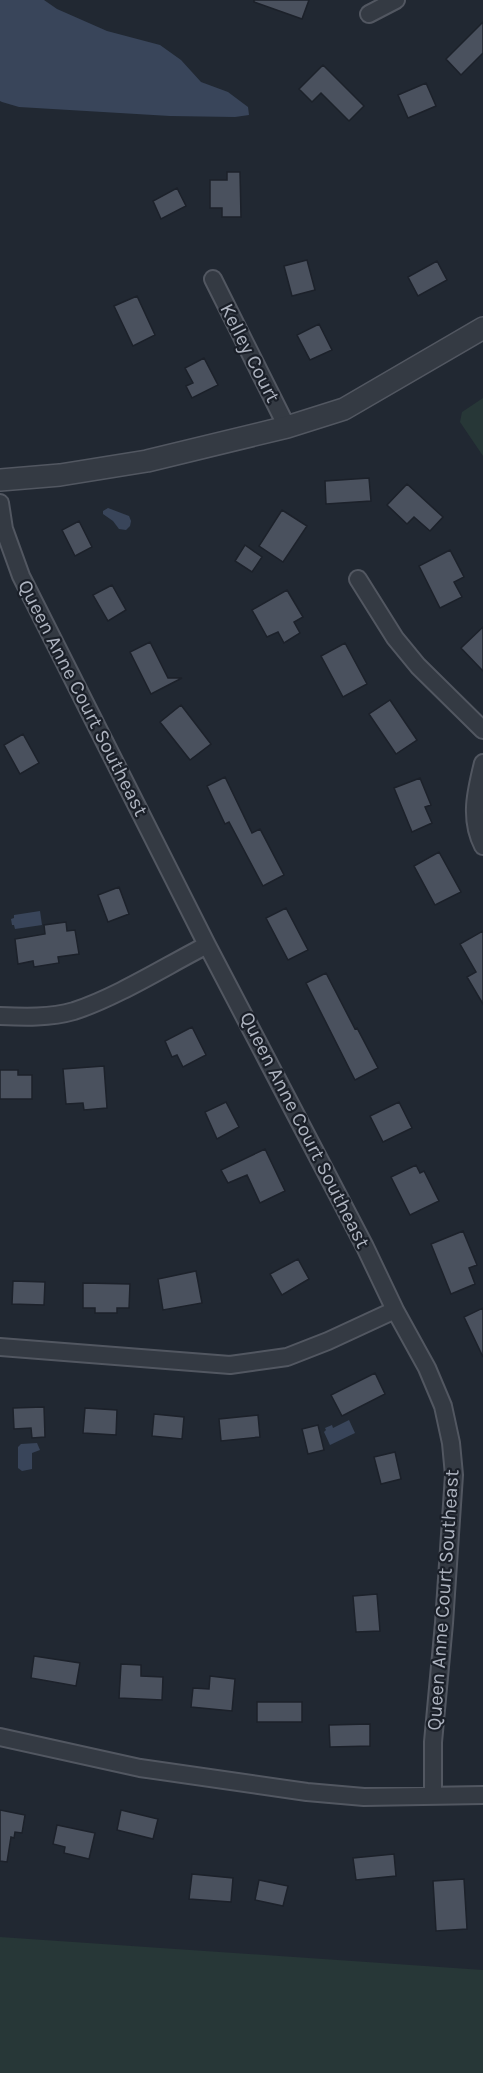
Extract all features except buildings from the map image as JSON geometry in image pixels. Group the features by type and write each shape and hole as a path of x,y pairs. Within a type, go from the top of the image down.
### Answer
{"street":[{"path":"369,14 396,0"},
{"name":"Kelley Court","path":"213,279 287,427"},
{"path":"0,480 60,475 147,461 287,427 344,409 483,328"},
{"name":"Queen Anne Court Southeast","path":"0,503 4,529 21,576 207,945 427,1368 443,1406 451,1443 454,1475 433,1742 433,1794"},
{"path":"358,579 395,638 418,666 483,730"},
{"path":"483,762 474,813 483,846"},
{"path":"0,1016 43,1017 73,1011 141,980 207,945"},
{"path":"0,1347 231,1365 287,1357 395,1310"},
{"path":"0,1737 140,1768 307,1792 364,1797 483,1794"}],"shaded area":[{"path":"483,398 483,456 460,422 462,412"},
{"path":"0,1937 483,1970 483,2073 0,2073"}],"water":[{"path":"0,0 44,0 57,9 107,31 160,45 181,60 201,82 228,92 248,107 249,115 235,117 170,116 19,107 2,102 0,101"},
{"path":"108,508 129,516 130,526 126,530 119,529 103,514 103,511"},
{"path":"40,911 42,925 15,929 12,925 11,919 14,915"},
{"path":"349,1420 355,1433 330,1445 324,1432 325,1428 332,1425 333,1428"},
{"path":"37,1443 40,1450 32,1453 32,1469 22,1471 18,1468 18,1447 21,1444"}]}
